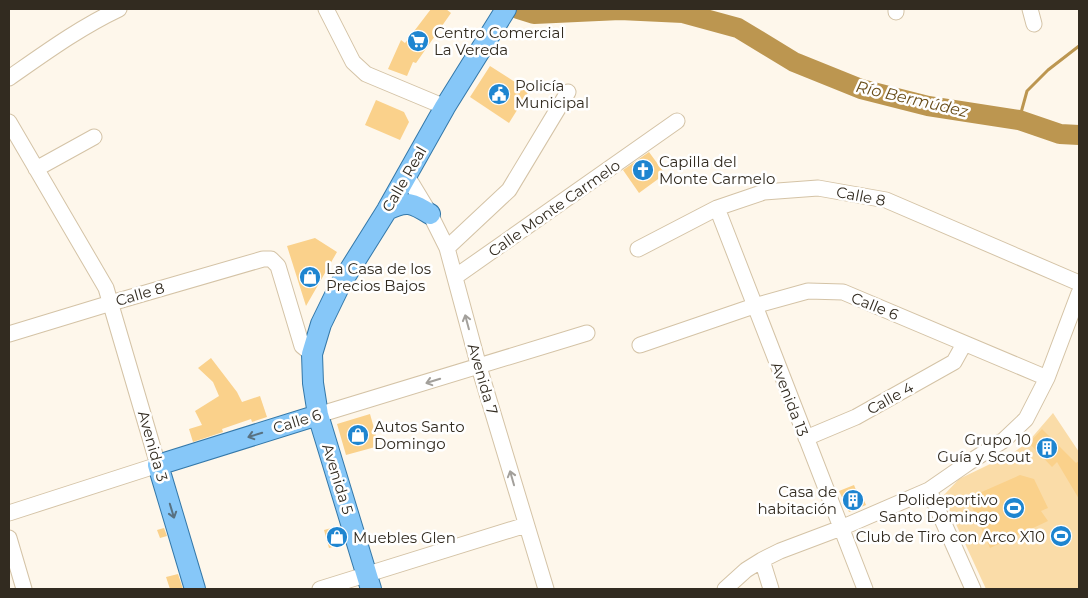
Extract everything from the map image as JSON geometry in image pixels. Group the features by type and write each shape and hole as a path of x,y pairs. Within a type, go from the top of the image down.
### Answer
{"main road":[{"name":"Calle Real","path":"312,354 321,324 340,285 387,210 445,107 506,9"},
{"path":"387,210 400,204 408,203 414,204 430,214"},
{"name":"Avenida 5","path":"312,354 313,384 318,415 369,582"},
{"name":"Calle 6","path":"158,465 318,415"},
{"name":"Avenida 3","path":"158,465 195,589"}],"street":[{"path":"9,78 70,35 119,9"},
{"path":"326,9 353,62 366,74 445,107"},
{"path":"1030,9 1034,24"},
{"path":"447,248 509,190 568,92"},
{"name":"Calle Monte Carmelo","path":"456,277 677,121"},
{"name":"Avenida 3","path":"9,122 106,288 158,465"},
{"path":"36,169 94,137"},
{"name":"Avenida 7","path":"407,176 430,214 447,248 479,367 546,589"},
{"name":"Calle 8","path":"638,249 717,208 764,192 818,188 886,200 1079,283"},
{"name":"Avenida 13","path":"717,208 865,589"},
{"name":"Calle 8","path":"9,334 263,259 271,259 278,266 302,346 312,354"},
{"name":"Calle 6","path":"640,345 754,306 808,291 843,292 1047,378"},
{"path":"725,589 746,570 780,551 841,528 930,490 968,462 1004,440 1026,419 1047,378 1079,293"},
{"name":"Calle 6","path":"318,415 587,333"},
{"name":"Calle 4","path":"806,438 856,417 954,362 964,344"},
{"name":"Calle 6","path":"9,513 158,465"},
{"path":"930,490 973,589"},
{"path":"320,589 369,582 526,525"},
{"path":"9,538 24,589"},
{"path":"762,560 771,589"}],"shaded area":[{"name":"Polideportivo Santo Domingo","path":"1053,413 1079,452 1079,589 986,589 943,496 959,479 1013,453 1028,442"}],"building":[{"name":"Centro Comercial La Vereda","path":"431,9 446,9 451,13 416,63 413,62 407,76 388,69 401,40 405,43"},
{"name":"Policía Municipal","path":"490,66 529,91 509,123 470,97"},
{"path":"376,100 404,112 409,122 400,140 365,125"},
{"name":"Capilla del Monte Carmelo","path":"649,152 665,174 639,193 623,170"},
{"name":"La Casa de los Precios Bajos","path":"315,238 337,252 306,306 287,246"},
{"path":"211,358 237,392 242,402 260,396 267,417 252,422 251,419 222,429 223,432 193,442 189,429 202,425 195,411 219,396 213,382 198,368"},
{"name":"Autos Santo Domingo","path":"370,414 379,446 346,455 337,424"},
{"path":"1042,429 1076,463 1079,461 1079,499 1057,462 1052,467 1029,443"},
{"path":"1020,475 1034,479 1048,508 1041,511 1048,521 990,548 968,498"},
{"name":"Casa de habitación","path":"854,485 858,495 861,494 866,505 849,512 839,491"},
{"name":"Muebles Glen","path":"339,526 345,544 329,548 324,530"},
{"path":"164,528 167,536 160,538 157,530"},
{"path":"178,574 183,589 170,589 166,577"}],"waterway":[{"name":"Río Bermúdez","path":"518,9 534,14 620,10 683,13 738,28 794,62 861,89 928,106 1019,120 1060,134 1079,135"},
{"path":"1019,120 1027,91 1048,70 1079,46"}],"place":[{"name":"Centro Comercial La Vereda","path":"418,41"},
{"name":"Policía Municipal","path":"499,94"},
{"name":"Capilla del Monte Carmelo","path":"643,170"},
{"name":"La Casa de los Precios Bajos","path":"310,277"},
{"name":"Autos Santo Domingo","path":"358,435"},
{"name":"Grupo 10 Guía y Scout","path":"1047,448"},
{"name":"Casa de habitación","path":"853,500"},
{"name":"Polideportivo Santo Domingo","path":"1014,508"},
{"name":"Club de Tiro con Arco X10","path":"1061,536"},
{"name":"Muebles Glen","path":"337,537"}]}
